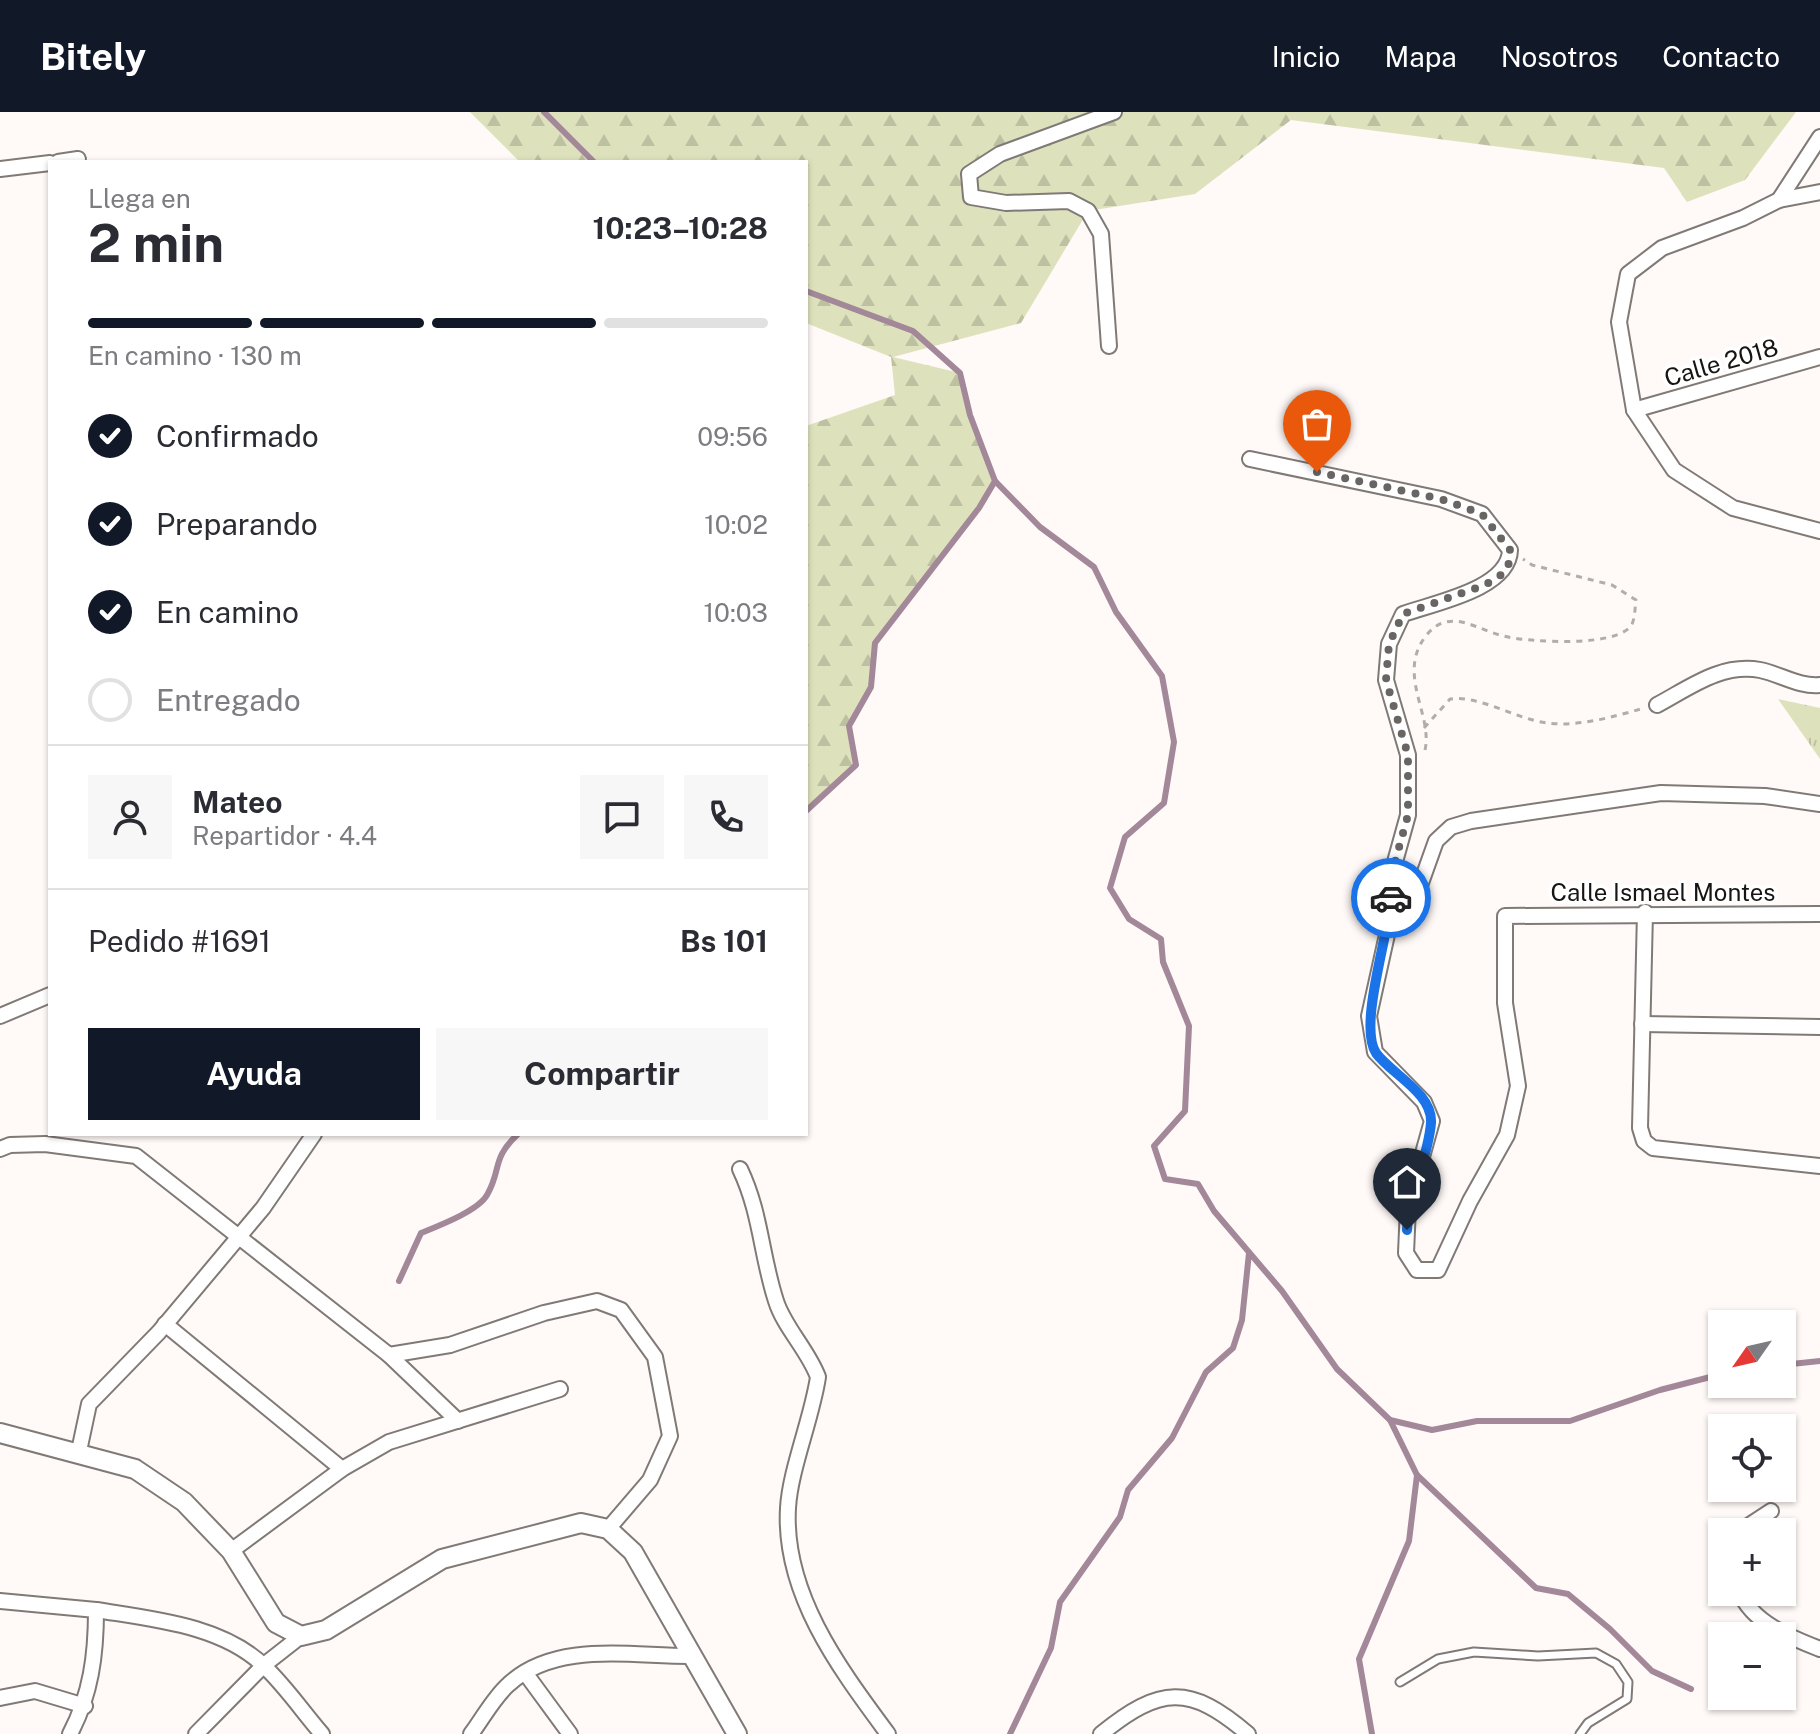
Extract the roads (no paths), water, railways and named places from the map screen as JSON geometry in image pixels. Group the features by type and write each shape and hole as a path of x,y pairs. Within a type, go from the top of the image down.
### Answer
{"street":[{"path":"1109,346 1101,234 1088,211 1069,201 1006,203 971,197 969,174 1000,154 1114,112"},
{"path":"1779,200 1820,137"},
{"path":"71,160 78,159"},
{"path":"0,169 48,163"},
{"path":"1820,192 1779,200 1662,248 1628,274 1619,322 1634,410 1674,470 1733,508 1820,531"},
{"name":"Calle 2018","path":"1634,410 1820,357"},
{"path":"1250,459 1441,499 1482,514 1510,550 1510,561 1504,573 1485,585 1403,614 1389,644 1386,680 1404,733 1409,786 1408,815 1393,869 1390,921"},
{"path":"1657,705 1718,672 1758,670 1810,686 1820,685"},
{"path":"1390,921 1416,897 1436,841 1451,827 1471,821 1661,793 1765,796 1820,804"},
{"path":"1645,912 1640,1128 1644,1141 1653,1148 1820,1166"},
{"name":"Calle Ismael Montes","path":"1390,921 1369,1016 1375,1052 1424,1102 1432,1121 1408,1207 1406,1253 1417,1270 1438,1270 1470,1201 1507,1135 1518,1086 1505,1003 1505,916 1645,912 1820,914"},
{"path":"0,1016 48,996"},
{"path":"1642,1024 1820,1027"},
{"path":"79,1451 89,1404 165,1324 237,1234 263,1208 313,1136"},
{"path":"0,1149 10,1145 45,1144 136,1156 389,1355 458,1421"},
{"path":"740,1169 755,1201 776,1303 811,1358 818,1377 788,1507 791,1550 812,1623 888,1734"},
{"path":"389,1355 450,1345 544,1313 597,1301 621,1310 655,1357 670,1436 650,1480 608,1529"},
{"path":"165,1324 342,1469"},
{"path":"231,1551 342,1469 389,1442 560,1389"},
{"path":"0,1433 79,1451 135,1469 184,1502 231,1551 276,1623 301,1636"},
{"path":"1760,1518 1771,1511"},
{"path":"196,1734 264,1665 301,1636 326,1630 442,1559 581,1523 608,1529 633,1552 737,1734"},
{"path":"0,1601 96,1610 172,1623 224,1640 264,1665 322,1734"},
{"path":"1749,1606 1782,1634 1820,1649"},
{"path":"70,1734 85,1706 96,1650 96,1610"},
{"path":"471,1734 509,1684 546,1662 570,1655 694,1656"},
{"path":"526,1674 570,1734"},
{"path":"0,1698 35,1691 85,1706"},
{"path":"1101,1734 1121,1717 1156,1699 1196,1698 1248,1734"}],"lane":[{"path":"1400,1682 1438,1659 1474,1652 1538,1656 1596,1653 1616,1664 1628,1682 1627,1699 1588,1723 1580,1734"}],"waterway":[{"path":"544,112 592,160"},
{"path":"808,292 913,331 960,373 970,415 995,481 1040,527 1094,567 1116,612 1162,676 1174,742 1164,803 1125,837 1110,888 1129,919 1161,939 1163,962 1189,1026 1185,1111 1154,1146 1165,1179 1198,1184 1214,1211 1282,1291 1337,1369 1390,1420 1432,1430 1477,1421 1570,1421 1660,1390 1708,1378"},
{"path":"808,809 856,765 849,726 871,687 875,643 979,508 995,481"},
{"path":"399,1281 421,1233 475,1207 487,1195 500,1157 516,1136"},
{"path":"1010,1734 1051,1648 1060,1602 1120,1517 1128,1490 1172,1438 1206,1372 1233,1348 1242,1320 1249,1253"},
{"path":"1796,1364 1820,1361"},
{"path":"1372,1734 1359,1659 1409,1541 1417,1475 1390,1420"},
{"path":"1417,1475 1536,1588 1568,1594 1610,1629 1652,1671 1691,1689"}]}
